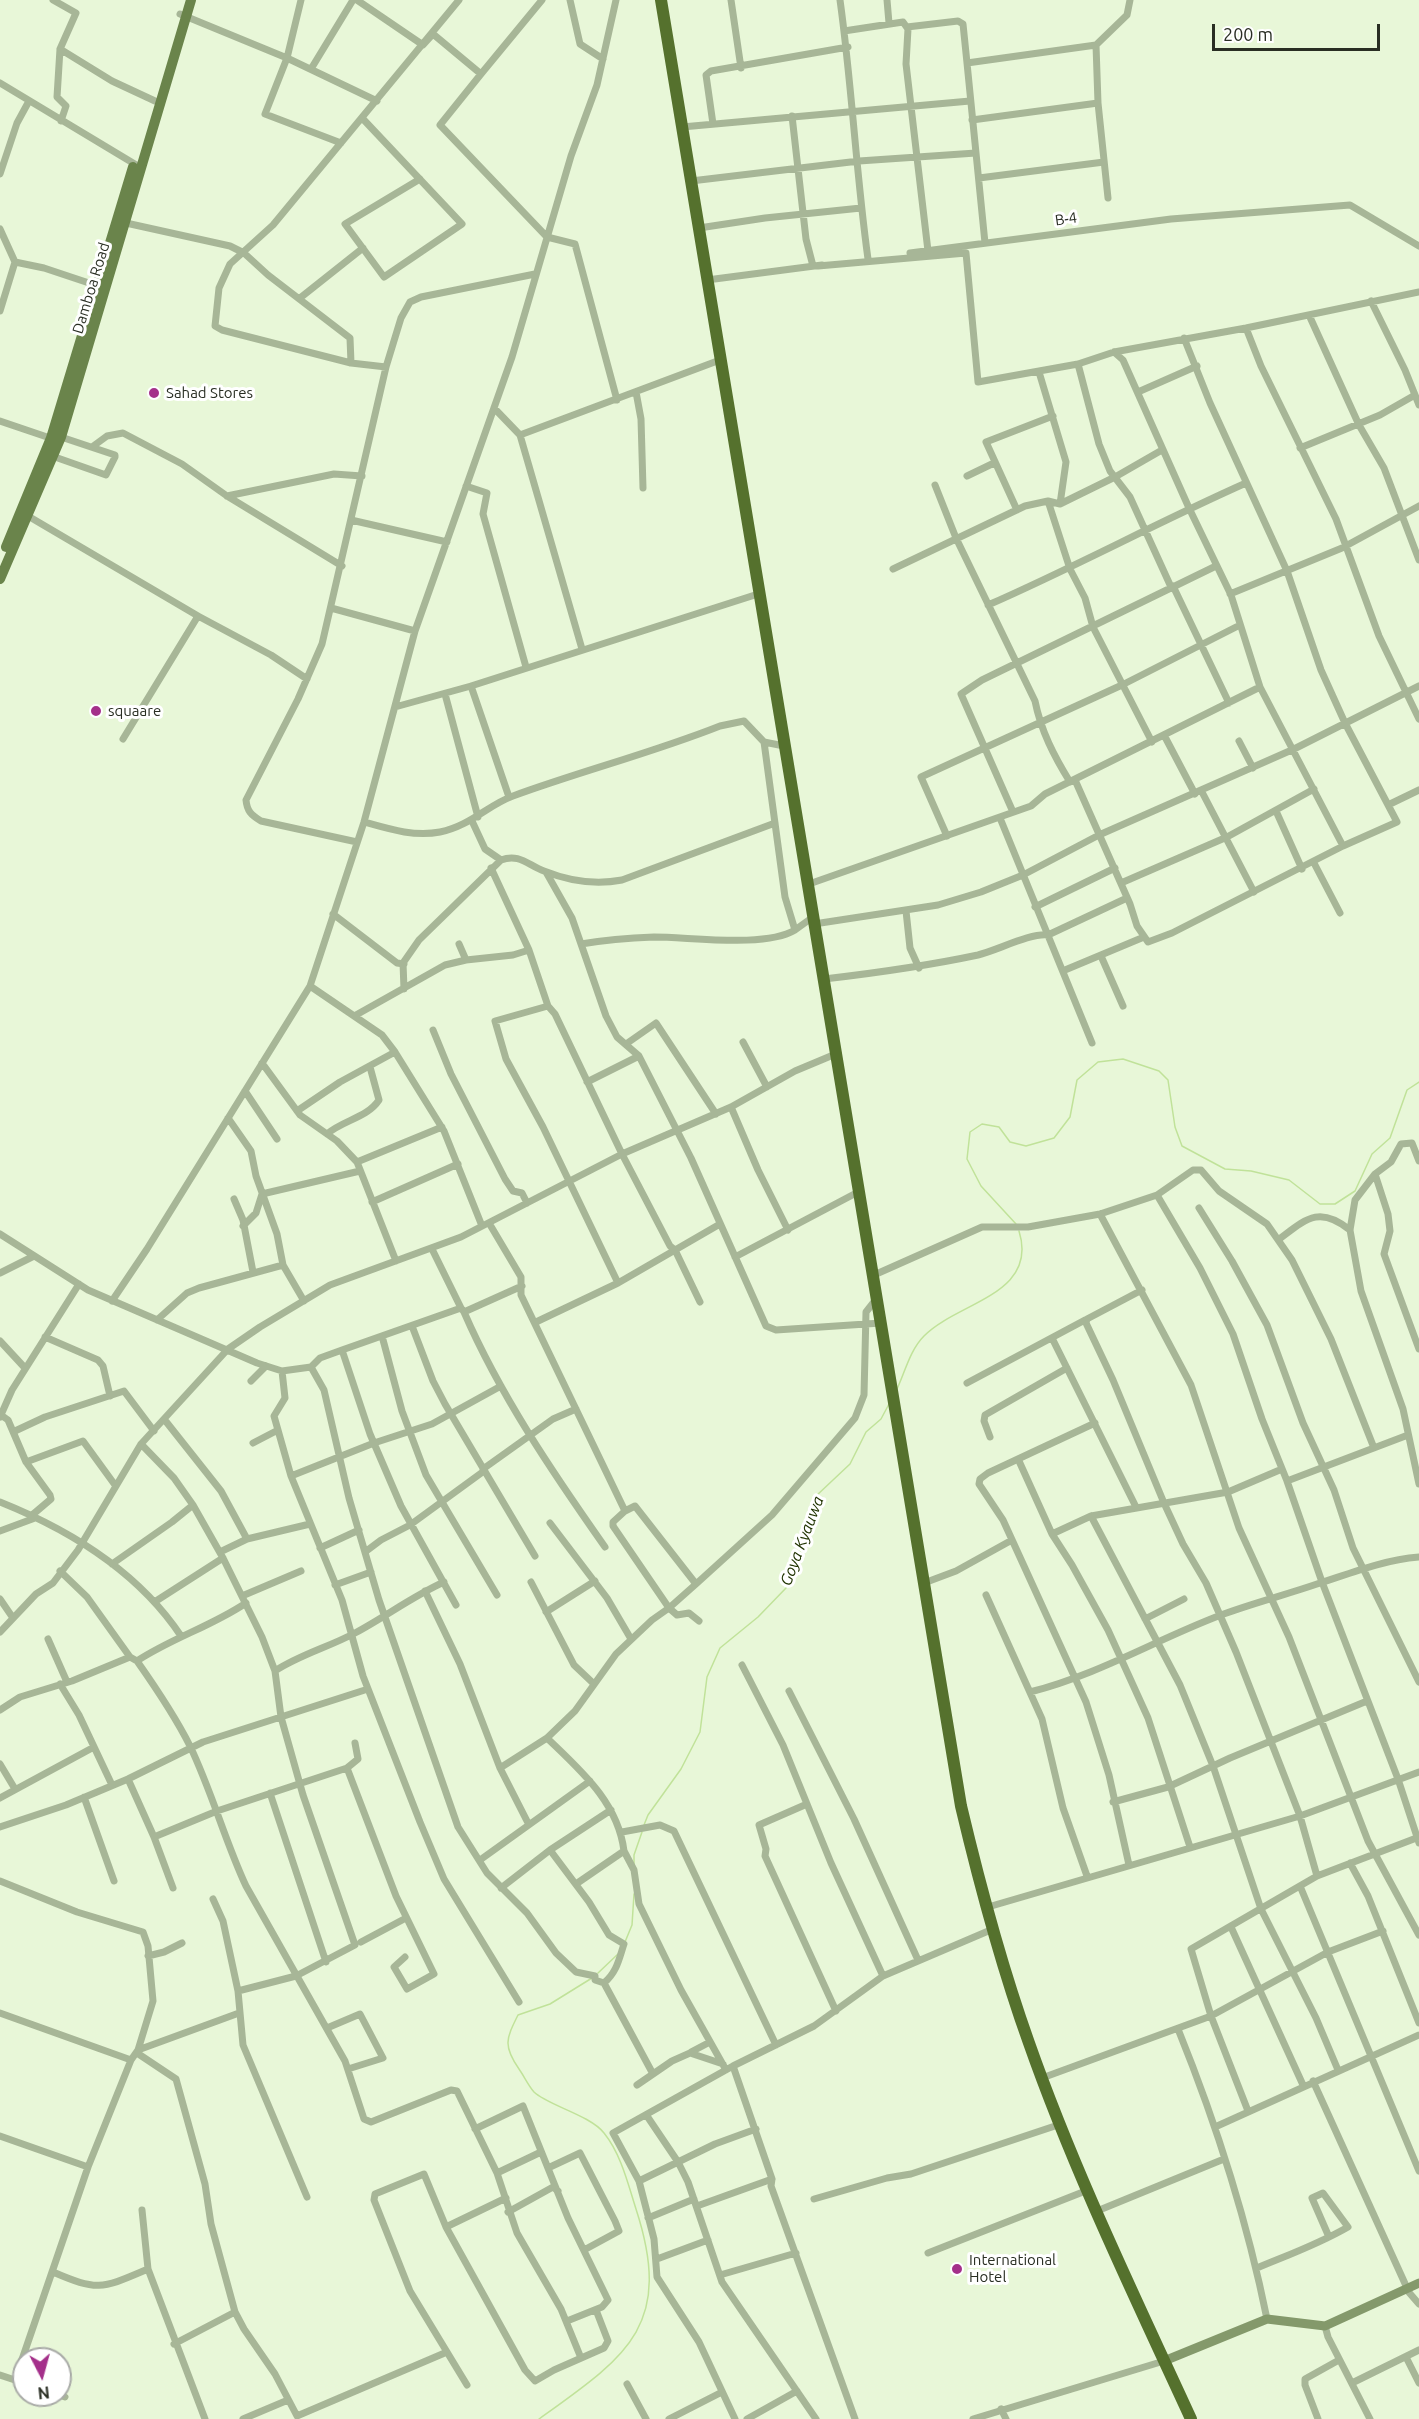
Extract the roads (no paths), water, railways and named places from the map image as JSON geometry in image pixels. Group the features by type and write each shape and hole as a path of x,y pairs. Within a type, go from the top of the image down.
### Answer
{"highway":[{"path":"662,0 961,1806 993,1929 1042,2078 1097,2211 1191,2419"}],"main road":[{"name":"Damboa Road","path":"0,579 52,456 155,101 188,1"},
{"name":"Damboa Road","path":"102,288 126,223 137,166 183,15"},
{"name":"Damboa Road","path":"0,561 57,439"}],"street":[{"path":"53,0 76,13 60,49 57,97 66,106 61,121"},
{"path":"301,0 287,58 265,114 341,143"},
{"path":"311,69 353,0"},
{"path":"357,0 423,45"},
{"path":"423,45 459,0"},
{"path":"542,0 440,125 547,237 575,244 616,400"},
{"path":"570,0 580,44 603,59"},
{"path":"112,1300 310,986 364,822 415,631 512,357 571,156 597,85 616,0"},
{"path":"731,0 741,68"},
{"path":"840,0 848,47 861,208 868,259"},
{"path":"887,0 889,23"},
{"path":"967,63 1096,45 1127,15 1130,0"},
{"path":"183,15 287,58 377,101"},
{"path":"907,27 958,21 963,24 985,243"},
{"path":"844,31 903,22 907,27 906,64 928,251"},
{"path":"386,367 351,363 222,330 215,326 220,284 230,264 273,225 432,34 481,74"},
{"path":"1096,45 1098,103 1108,198"},
{"path":"713,124 706,75 720,69 741,68 848,47"},
{"path":"60,49 112,81 155,101"},
{"path":"0,83 137,166"},
{"path":"0,174 17,123 28,101"},
{"path":"682,127 970,101"},
{"path":"972,120 1098,103"},
{"path":"792,116 800,167 806,239 815,266 966,253 978,382 1039,372 1078,364 1114,352 1246,328 1419,292"},
{"path":"363,119 420,179 462,224 384,277 345,224 420,179"},
{"path":"691,181 859,161 976,153"},
{"path":"979,178 1104,162"},
{"name":"B-4","path":"707,280 1171,219 1350,205 1419,246"},
{"path":"699,228 861,208"},
{"path":"126,223 230,246 244,253 268,275 350,338 351,363"},
{"path":"0,229 15,262 0,311"},
{"path":"300,298 363,248"},
{"path":"15,262 44,268 102,288"},
{"path":"357,842 261,821 247,808 246,800 307,679 322,644 342,566 386,367 401,318 410,302 421,297 535,274"},
{"path":"1371,301 1406,370 1419,405"},
{"path":"1309,315 1359,425 1384,468 1404,515 1419,560"},
{"path":"1246,328 1261,366 1346,545 1379,636 1419,719"},
{"path":"935,485 956,538 1035,701 1039,722 1055,758 1073,781 1115,868 1137,927 1148,942 1172,933 1314,863 1343,846 1397,822 1344,723 1321,670 1288,572 1210,403 1184,338"},
{"path":"1114,352 1124,360 1162,450 1230,594 1260,687 1343,846"},
{"path":"520,435 720,360"},
{"path":"1078,364 1100,444 1110,471 1130,496 1228,703"},
{"path":"1138,392 1197,366"},
{"path":"1039,372 1066,462 1060,504"},
{"path":"636,392 640,419 643,488"},
{"path":"1300,448 1359,425 1415,395"},
{"path":"494,408 520,435 582,649"},
{"path":"1017,510 986,442 1053,416"},
{"path":"0,421 115,455 106,475 52,456"},
{"path":"92,447 107,436 123,433 182,464 228,496 342,566"},
{"path":"893,569 1017,510 1048,501 1060,504 1115,477 1162,450"},
{"path":"967,476 994,463"},
{"path":"228,496 334,474 362,476"},
{"path":"988,606 1070,569 1189,508 1246,483"},
{"path":"466,486 487,492 483,514 526,667"},
{"path":"1048,501 1070,569 1085,598 1093,627 1152,741"},
{"path":"1230,594 1288,572 1346,545 1419,506"},
{"path":"28,516 198,616 271,655 307,679"},
{"path":"351,520 447,542"},
{"path":"1013,812 961,694 982,680 1216,566"},
{"path":"395,707 471,686 759,594"},
{"path":"331,608 415,631"},
{"path":"123,739 198,616"},
{"path":"947,836 921,777 1122,685 1155,666 1201,646 1240,625"},
{"path":"471,686 509,797"},
{"path":"581,944 611,939 656,937 742,939 784,936 814,921 906,911 938,905 1023,875 1099,835 1294,749 1419,686"},
{"path":"809,884 1031,806 1045,794 1260,687"},
{"path":"445,694 475,819 485,849 501,860"},
{"path":"364,822 423,835 442,832 475,819 509,797 720,726 744,721 764,742 784,746"},
{"path":"1164,735 1227,837 1254,892"},
{"path":"1239,741 1253,768"},
{"path":"764,742 784,897 795,930"},
{"path":"1121,883 1227,837 1314,789"},
{"path":"1388,805 1419,790"},
{"path":"1276,811 1302,869"},
{"path":"1000,818 1035,907 1065,970 1092,1043"},
{"path":"404,989 404,964 419,940 501,860 517,857 546,872 604,884 622,880 775,823"},
{"path":"1314,863 1340,913"},
{"path":"491,868 529,950 548,1006 555,1014 622,1154 670,1246 675,1250 700,1302"},
{"path":"1035,907 1115,868"},
{"path":"546,872 572,918 606,1016 617,1037 639,1056 678,1132 766,1326 776,1330 881,1323"},
{"path":"824,978 919,968 1005,948 1040,934 1048,935 1127,897"},
{"path":"906,911 910,948 919,968"},
{"path":"333,914 397,963 404,964"},
{"path":"1065,970 1144,937"},
{"path":"459,944 466,960"},
{"path":"356,1015 445,965 466,960 513,955 529,950"},
{"path":"1101,956 1123,1006"},
{"path":"310,986 356,1015 382,1035 442,1126 486,1224 521,1277 521,1295 536,1322 625,1511"},
{"path":"548,1006 495,1022 506,1059 543,1127 567,1182 618,1283"},
{"path":"626,1044 656,1023 716,1114"},
{"path":"433,1030 451,1074 504,1179 513,1191 522,1193 528,1203"},
{"path":"743,1042 767,1087"},
{"path":"297,1111 325,1091 395,1052"},
{"path":"0,1632 36,1594 53,1583 78,1550 141,1444 228,1349 330,1285 432,1249 622,1154 678,1132 731,1107 795,1071 838,1053"},
{"path":"587,1082 639,1056"},
{"path":"262,1063 297,1111 346,1149 357,1162 396,1261"},
{"path":"327,1134 337,1125 363,1114 380,1100 370,1067"},
{"path":"245,1091 278,1139"},
{"path":"731,1107 758,1170 788,1230"},
{"path":"228,1118 251,1151 262,1194 277,1234 283,1265 304,1301"},
{"path":"357,1162 442,1126"},
{"path":"1419,1161 1416,1148 1409,1141 1401,1144 1391,1162 1375,1174 1355,1200 1350,1230 1361,1291 1403,1409 1419,1484"},
{"path":"372,1202 458,1164"},
{"path":"874,1275 927,1254 961,1235 982,1227 1028,1227 1100,1214 1157,1196 1193,1170 1201,1170 1219,1191 1267,1224 1292,1260 1331,1339 1374,1448"},
{"path":"262,1194 360,1171"},
{"path":"1375,1174 1390,1231 1384,1254 1419,1349"},
{"path":"735,1257 860,1191"},
{"path":"243,1226 256,1213 262,1194"},
{"path":"1157,1196 1200,1268 1233,1334 1262,1419 1398,1779 1418,1839 1374,1853 1317,1876 1191,1949 1211,2016 1248,2111"},
{"path":"234,1199 243,1226 253,1272"},
{"path":"1199,1208 1232,1261 1267,1325 1322,1469 1334,1490 1353,1548 1365,1568 1419,1682"},
{"path":"1100,1214 1191,1385 1239,1528 1272,1599 1323,1721 1374,1853 1419,1935"},
{"path":"1278,1240 1306,1220 1322,1215 1336,1218 1350,1230"},
{"path":"536,1322 618,1283 720,1224"},
{"path":"0,1234 79,1284 157,1320 282,1371 311,1367 320,1358 463,1310 522,1286"},
{"path":"432,1249 501,1386 604,1547"},
{"path":"0,1272 34,1256"},
{"path":"157,1320 187,1293 283,1265"},
{"path":"0,1532 33,1517 51,1499 26,1461 15,1431 8,1420 0,1416 25,1368 79,1284"},
{"path":"967,1383 1142,1290"},
{"path":"500,1768 547,1738 574,1711 631,1639 669,1608 772,1515 855,1418 864,1395 866,1312 877,1298"},
{"path":"1085,1320 1157,1481 1164,1503 1220,1615 1300,1816 1317,1876"},
{"path":"412,1326 433,1380 483,1470 535,1556"},
{"path":"382,1336 410,1432 426,1475 497,1595"},
{"path":"45,1337 98,1360 103,1366 110,1395"},
{"path":"1052,1338 1136,1507"},
{"path":"0,1341 25,1368"},
{"path":"342,1350 374,1443 410,1525 456,1605"},
{"path":"251,1381 266,1366"},
{"path":"311,1367 324,1390 359,1530 385,1617 458,1827 501,1888 527,1914 556,1953 576,1972 595,1976 595,1980 604,1983 653,2074"},
{"path":"990,1437 984,1421 985,1415 1067,1368"},
{"path":"282,1371 285,1398 274,1416 291,1476 353,1634 368,1689 444,1879 519,2002"},
{"path":"291,1476 374,1443 432,1424 501,1386"},
{"path":"15,1431 45,1417 124,1391 154,1431"},
{"path":"365,1552 381,1540 410,1525 553,1419 576,1409"},
{"path":"164,1419 221,1491 247,1539"},
{"path":"1095,1423 1019,1461 988,1473 980,1479 979,1484 1012,1540 1076,1679 1109,1775 1113,1802 1129,1865"},
{"path":"253,1443 278,1430"},
{"path":"1287,1481 1408,1435"},
{"path":"26,1461 83,1441 115,1485"},
{"path":"141,1444 174,1478 193,1505 244,1599 275,1671 281,1717 300,1782 355,1945 296,1976 238,1991"},
{"path":"1019,1461 1052,1534 1072,1565 1122,1659 1148,1718 1168,1787 1190,1847"},
{"path":"1052,1534 1091,1516 1228,1492 1282,1469"},
{"path":"0,1502 33,1517 112,1564 156,1601 181,1636"},
{"path":"112,1564 193,1505"},
{"path":"696,1584 636,1506 625,1511 613,1522 613,1526 669,1608 677,1615 689,1613 699,1621"},
{"path":"1091,1516 1180,1684 1213,1766 1261,1909 1338,2070"},
{"path":"550,1523 595,1581 631,1639"},
{"path":"156,1601 247,1539 310,1524"},
{"path":"320,1548 359,1530"},
{"path":"924,1583 956,1571 1012,1540"},
{"path":"1030,1692 1076,1679 1220,1615 1365,1568 1397,1559 1419,1557"},
{"path":"60,1571 87,1597 134,1659 190,1748 242,1877 348,2069 364,2119 368,2122 454,2090 497,2173 508,2211 530,2258 549,2285 567,2321 580,2358"},
{"path":"0,1710 20,1697 134,1659 229,1614 244,1599 301,1571"},
{"path":"335,1585 371,1572"},
{"path":"546,1612 595,1581"},
{"path":"275,1671 288,1662 353,1634 444,1582"},
{"path":"531,1582 574,1665 594,1684"},
{"path":"425,1591 460,1664 500,1768 528,1823"},
{"path":"986,1595 1042,1719 1063,1808 1087,1876"},
{"path":"0,1599 13,1618"},
{"path":"1145,1619 1184,1599"},
{"path":"48,1639 64,1683 112,1785"},
{"path":"742,1665 783,1745 831,1863 883,1976"},
{"path":"0,1827 128,1779 190,1748 368,1689"},
{"path":"789,1692 854,1819 918,1960"},
{"path":"1113,1802 1168,1787 1367,1701"},
{"path":"547,1738 578,1766 611,1810 622,1833 624,1851 634,1870 639,1904 673,1976 710,2042 728,2066 756,2129 772,2179 771,2186 855,2419"},
{"path":"154,1837 217,1811 347,1768 358,1759 355,1743"},
{"path":"0,1798 94,1747"},
{"path":"0,1764 15,1790"},
{"path":"347,1768 406,1918 434,1974 407,1989 394,1967 405,1957"},
{"path":"988,1907 1087,1876 1300,1816 1419,1772"},
{"path":"128,1779 154,1837 173,1888"},
{"path":"480,1860 528,1823 590,1781"},
{"path":"270,1793 326,1962"},
{"path":"84,1797 114,1881"},
{"path":"807,1804 759,1825 766,1850 765,1856 836,2011"},
{"path":"501,1888 550,1850 611,1810"},
{"path":"622,1833 660,1826 674,1831 776,2045"},
{"path":"550,1850 576,1884 609,1935 624,1944 621,1959 611,1977 604,1983"},
{"path":"576,1884 624,1851"},
{"path":"1350,1863 1383,1931 1419,2023"},
{"path":"0,1881 76,1912 143,1932 148,1946 147,1956 153,2001 137,2051 131,2060 88,2167 27,2347"},
{"path":"1300,1886 1369,2057 1419,2171"},
{"path":"213,1899 223,1921 238,1991 238,2013 243,2045 307,2197"},
{"path":"361,1942 406,1918"},
{"path":"1231,1927 1303,2085"},
{"path":"735,2419 699,2342 657,2277 657,2259 639,2181 613,2135 728,2066 814,2026 883,1976 993,1929"},
{"path":"1042,2078 1211,2016 1328,1952 1383,1931"},
{"path":"147,1956 164,1952 182,1942"},
{"path":"0,2013 131,2060"},
{"path":"137,2051 238,2013"},
{"path":"327,2028 360,2014 375,2040 383,2058 348,2069"},
{"path":"1178,2029 1215,2127 1257,2268 1268,2319"},
{"path":"1215,2127 1303,2085 1419,2035"},
{"path":"637,2085 710,2042"},
{"path":"137,2051 176,2079 206,2184 211,2224 236,2312 243,2329 275,2373 297,2416 447,2352"},
{"path":"690,2053 728,2066"},
{"path":"1313,2081 1407,2288 1419,2304"},
{"path":"475,2129 523,2106 558,2191 608,2300 596,2310 567,2321"},
{"path":"647,2116 678,2162 720,2275 764,2347 816,2419"},
{"path":"814,2199 887,2178 911,2174 1061,2124"},
{"path":"639,2181 756,2129"},
{"path":"0,2136 88,2167"},
{"path":"497,2173 541,2152"},
{"path":"548,2168 580,2153 615,2221 619,2231 584,2250"},
{"path":"1097,2211 1224,2159"},
{"path":"467,2385 411,2291 373,2197 375,2194 424,2174 446,2227 525,2370 535,2381 604,2348 608,2341 596,2310"},
{"path":"648,2218 772,2179"},
{"path":"508,2211 553,2187 558,2191"},
{"path":"928,2253 1088,2190"},
{"path":"1257,2268 1329,2237 1348,2228 1323,2193 1312,2198 1329,2237"},
{"path":"446,2227 506,2198"},
{"path":"141,2210 148,2269 174,2343 205,2419"},
{"path":"657,2259 708,2240"},
{"path":"720,2275 796,2253"},
{"path":"53,2272 83,2285 98,2286 117,2282 148,2269"},
{"path":"973,2419 1164,2361 1268,2319 1325,2326 1419,2283"},
{"path":"174,2343 236,2312"},
{"path":"1325,2326 1339,2360 1370,2419"},
{"path":"1352,2383 1419,2350"},
{"path":"1406,2356 1419,2383"},
{"path":"1318,2419 1305,2385 1305,2379 1339,2360"},
{"path":"627,2384 646,2419"},
{"path":"747,2419 797,2391"},
{"path":"669,2419 722,2392"},
{"path":"243,2419 288,2400"},
{"path":"1001,2409 1006,2419"}],"waterway":[{"name":"Goya Kyauwa","path":"1016,1224 981,1186 967,1159 970,1132 982,1124 999,1127 1010,1142 1026,1146 1054,1138 1070,1117 1077,1080 1098,1062 1123,1059 1159,1071 1168,1080 1175,1127 1182,1146 1225,1169 1251,1171 1289,1180 1320,1204 1335,1204 1355,1191 1372,1154 1390,1138 1407,1090 1419,1082"},
{"name":"Goya Kyauwa","path":"897,1389 911,1354 924,1336 938,1324 991,1295 1017,1270 1022,1252 1019,1231"},
{"name":"Goya Kyauwa","path":"644,1825 648,1815 681,1769 700,1732 707,1677 720,1648 758,1617 786,1588 806,1536 816,1496 850,1464 866,1432 881,1419 889,1404"},
{"name":"Goya Kyauwa","path":"634,1865 634,1855 642,1832"},
{"name":"Goya Kyauwa","path":"625,1942 632,1925 634,1894"},
{"name":"Goya Kyauwa","path":"598,1973 618,1954"},
{"name":"Goya Kyauwa","path":"539,2419 597,2376 618,2356 635,2334 645,2310 649,2282 646,2249 636,2209 610,2141 598,2127 589,2121 534,2092 508,2048 511,2030 518,2015 550,2004 592,1978"}],"place":[{"name":"Sahad Stores","path":"154,393"},
{"name":"squaare","path":"96,711"},
{"name":"International Hotel","path":"957,2269"}]}
